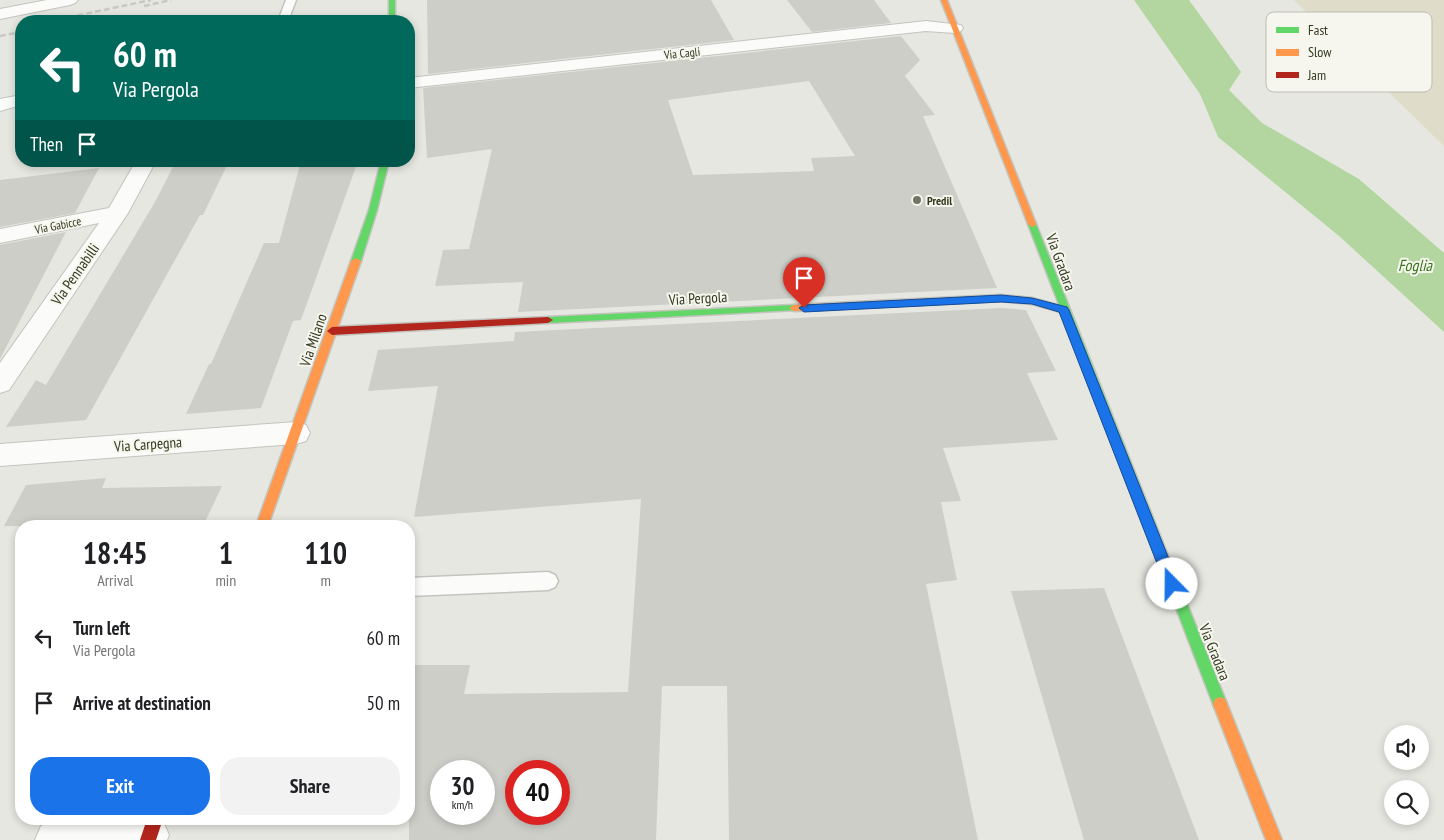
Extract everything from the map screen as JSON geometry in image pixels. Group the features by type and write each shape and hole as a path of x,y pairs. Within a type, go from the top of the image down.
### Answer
{"street":[{"path":"0,14 70,0"},
{"path":"392,0 392,15"},
{"name":"Via Gradara","path":"944,0 999,137 1064,310 1274,840"},
{"name":"Via Cagli","path":"415,82 926,26 955,28"},
{"path":"0,105 15,101"},
{"name":"Via Pennabilli","path":"0,383 117,213 143,167"},
{"name":"Via Milano","path":"264,520 374,210 384,167"},
{"name":"Via Gabicce","path":"0,236 117,213"},
{"name":"Via Pergola","path":"332,331 1001,298 1032,301 1064,310"},
{"name":"Via Carpegna","path":"0,455 296,433"},
{"path":"55,840 151,831"}],"lane":[{"path":"285,15 291,0"},
{"path":"415,587 548,582"}],"shaded area":[{"path":"1294,0 1444,0 1444,146 1389,92 1432,92 1432,12 1306,12"}],"water":[{"name":"Foglia","path":"1134,0 1189,0 1241,72 1229,90 1262,123 1359,179 1444,253 1444,332 1339,236 1218,137 1200,94"}],"building":[{"path":"427,0 711,0 734,40 428,74"},
{"path":"787,0 874,0 891,23 812,32"},
{"path":"901,36 920,60 905,76 935,115 923,116 997,288 518,312 523,282 435,286 443,250 469,249 492,149 427,158 423,88","holes":["809,81 855,156 811,158 814,171 693,175 668,100"]},
{"path":"173,167 226,167 203,215 200,215 86,420 6,427 36,380 46,385 155,202"},
{"path":"299,167 356,167 301,320 293,321 261,408 186,414 209,364 211,364 264,243 279,243"},
{"path":"99,168 75,213 0,227 0,180"},
{"path":"66,232 0,359 0,245"},
{"path":"1001,308 1026,310 1056,371 1027,373 1058,440 943,448 961,501 941,502 957,580 926,584 978,840 729,840 727,686 662,686 656,840 409,840 409,825 415,825 415,665 470,665 464,694 628,692 641,499 414,517 438,386 368,391 378,350 514,341 515,332"},
{"path":"106,478 102,488 222,486 206,520 15,520 15,526 4,526 26,485"},
{"path":"1104,588 1199,840 1084,840 1011,591"}],"railway":[{"path":"80,15 151,0"},
{"path":"144,6 171,0"},
{"path":"0,36 15,33"}],"traffic: fast":[{"path":"392,0 392,15"},
{"path":"356,261 373,210 384,167"},
{"path":"1032,224 1220,704"},
{"path":"548,320 794,308"}],"traffic: slow":[{"path":"944,0 1032,224"},
{"path":"264,520 356,261"},
{"path":"794,308 1001,298 1032,301 1064,310"},
{"path":"1220,704 1274,840"}],"traffic: jam":[{"path":"332,331 548,320"},
{"path":"148,840 153,825"}],"place":[{"name":"Predil","path":"917,200"}],"route":[{"path":"804,308 1001,298 1032,301 1064,310 1172,584"}]}
